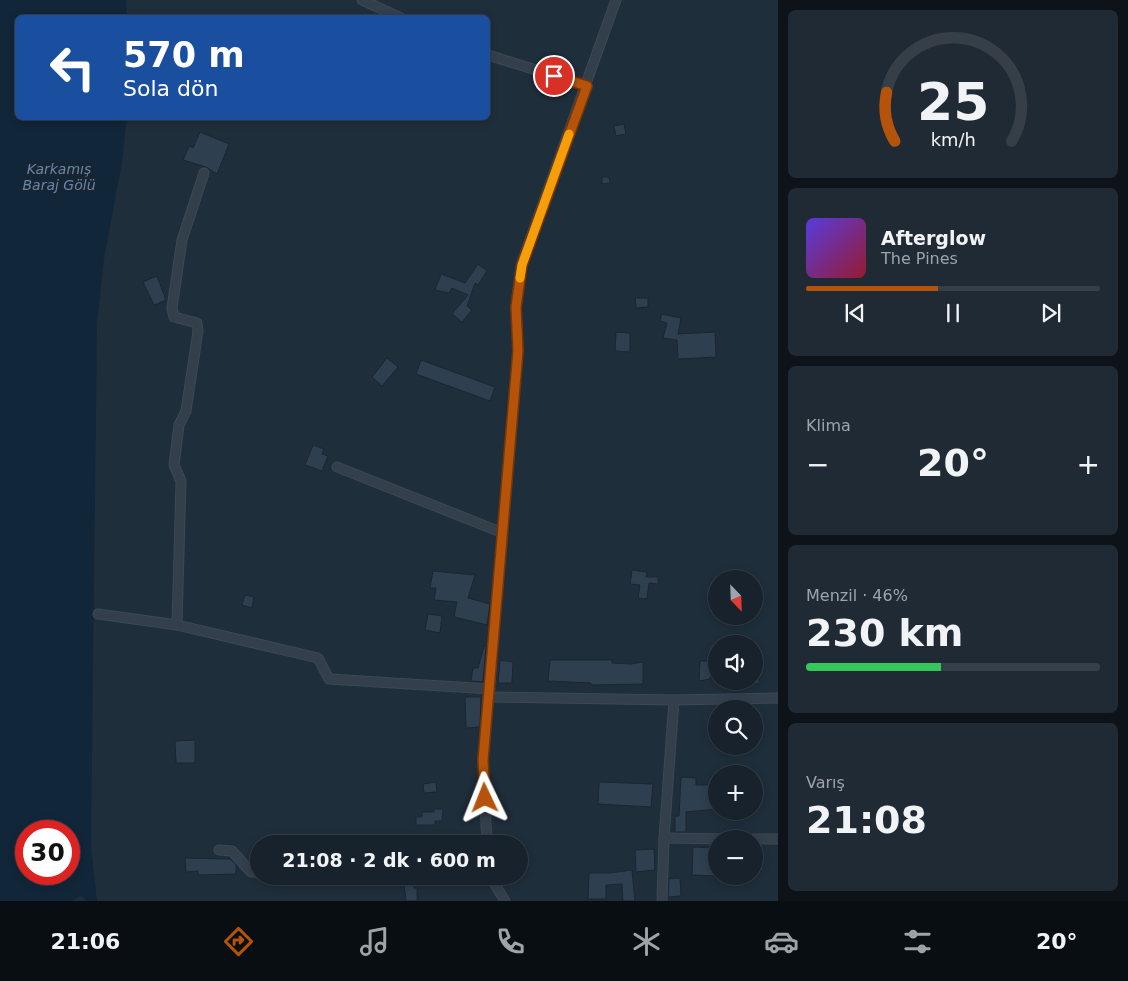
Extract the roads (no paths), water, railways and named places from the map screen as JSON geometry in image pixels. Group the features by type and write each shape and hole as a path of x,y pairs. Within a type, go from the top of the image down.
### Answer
{"street":[{"path":"362,0 394,15"},
{"path":"487,835 483,760 518,351 516,307 522,265 616,0"},
{"path":"490,56 587,86"},
{"path":"177,625 181,481 174,465 179,425 186,411 198,331 196,323 174,317 172,308 182,240 204,173"},
{"path":"337,468 503,532"},
{"path":"98,614 177,625 318,658 329,679 489,693 674,700 778,698"},
{"path":"662,901 664,838 674,700"},
{"path":"664,838 708,839"},
{"path":"763,839 778,839"},
{"path":"219,850 232,851 250,871"},
{"path":"495,885 505,901"}],"water":[{"name":"Karkamış Baraj Gölü","path":"0,0 126,0 127,15 15,15 15,120 127,120 122,162 104,259 97,323 91,845 97,901 87,901 81,896 71,901 0,901"}]}
